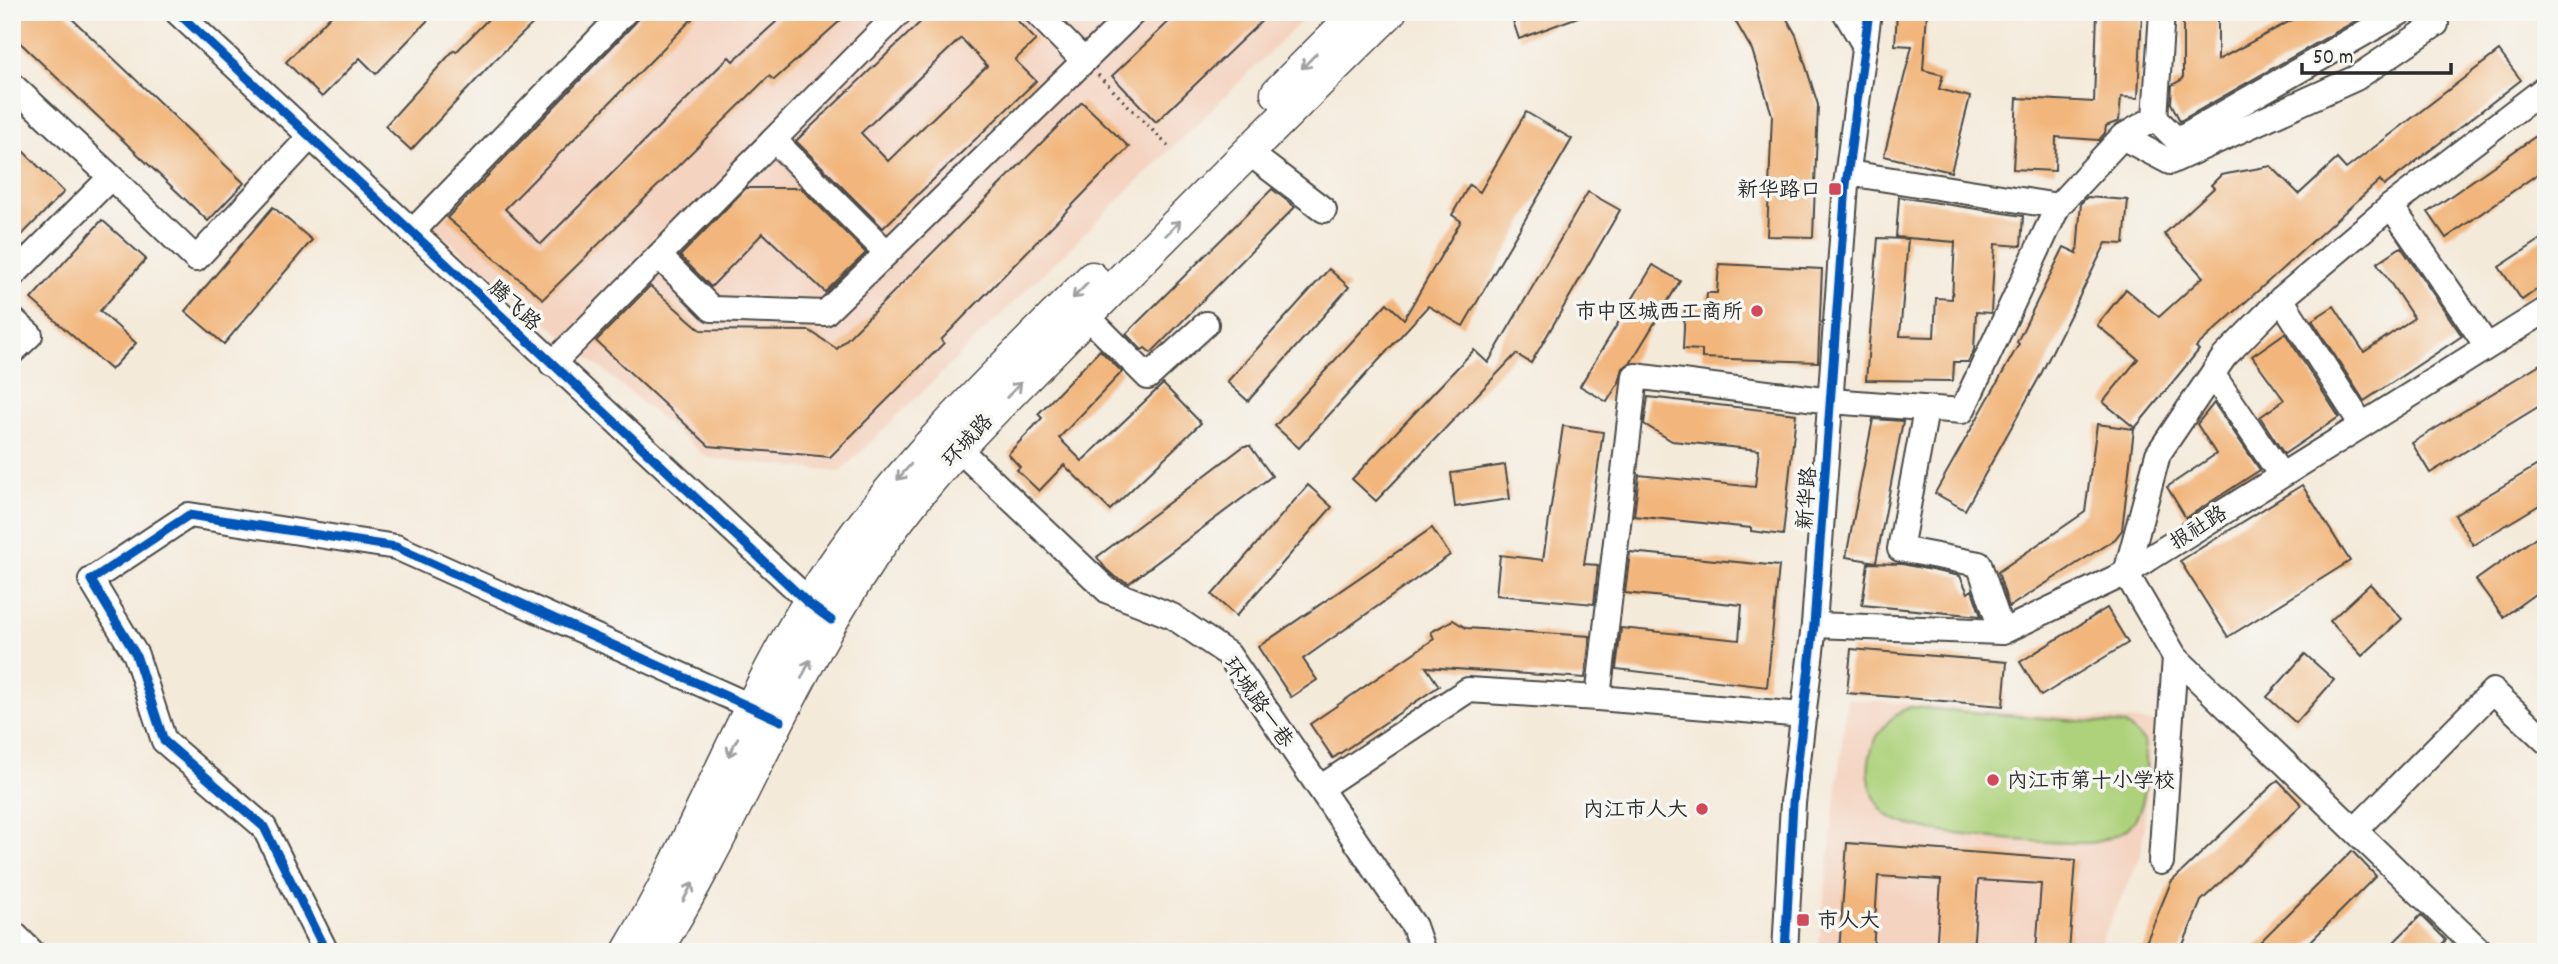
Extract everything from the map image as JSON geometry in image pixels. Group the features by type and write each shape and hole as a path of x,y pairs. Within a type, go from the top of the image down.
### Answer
{"main road":[{"name":"环城路","path":"949,440 1357,12"},
{"name":"环城路","path":"655,952 767,714 888,490 949,440 1086,315 1390,12"},
{"name":"环城路","path":"628,952 767,714"}],"street":[{"name":"腾飞路","path":"177,12 820,612"},
{"path":"412,232 625,12"},
{"path":"552,364 900,12"},
{"path":"1036,12 1084,61"},
{"path":"659,256 712,309 825,313 1134,12"},
{"path":"1844,12 1865,46"},
{"name":"新华路","path":"1785,952 1793,803 1814,625 1848,173 1869,12"},
{"path":"2162,12 2155,118 2177,140 2401,12"},
{"path":"2122,137 2170,162 2356,78 2436,24"},
{"path":"12,85 195,259 310,137"},
{"path":"2481,952 2175,657 2126,573 2158,454 2224,357 2281,299 2391,206 2544,89 2546,92"},
{"path":"1598,698 1635,376 1831,401 1962,411 2058,206 2122,137 2155,118"},
{"path":"774,140 887,253"},
{"path":"1248,152 1324,210"},
{"path":"1848,173 2058,206"},
{"path":"12,276 111,177"},
{"path":"2391,206 2487,346"},
{"path":"2281,299 2362,425"},
{"path":"1086,315 1148,377 1206,324"},
{"path":"12,319 30,335 12,352"},
{"name":"报社路","path":"1814,625 2002,632 2126,573 2487,346 2542,319"},
{"path":"2213,375 2281,475"},
{"path":"1927,410 1900,549 1979,564 2002,632"},
{"name":"环城路一巷","path":"949,440 1108,591 1172,616 1228,654 1414,926 1423,952"},
{"path":"326,952 264,827 164,741 136,655 91,580 190,515 396,547 767,714"},
{"path":"2161,862 2175,657"},
{"path":"1320,788 1468,690 1804,715"},
{"path":"2355,830 2493,691 2546,741"},
{"path":"12,932 32,952"}],"path":[{"path":"1084,61 1171,149"}],"shaded area":[{"path":"636,12 1311,12 840,472 708,458 430,225"},
{"name":"内江市第十小学校","path":"1847,699 2154,722 2141,855 2096,952 1818,952"}],"green space":[{"path":"1910,707 2126,725 2144,741 2145,789 2138,813 2121,833 2089,843 1982,837 1921,828 1898,821 1885,813 1875,799 1868,769 1870,754 1884,726"}],"building":[{"path":"12,12 65,12 244,183 208,221 12,35"},
{"path":"334,12 420,12 428,20 376,74 360,58 322,97 286,62"},
{"path":"495,12 545,12 493,62 411,150 385,126 454,50 456,52"},
{"path":"641,12 699,12 505,209 541,244 729,57 733,61 787,12 850,12 774,80 769,76 543,299 447,218 636,22"},
{"path":"931,12 1009,12 1036,40 1015,60 1036,81 883,228 796,141","holes":["961,38 987,66 888,161 861,133"]},
{"path":"1179,12 1271,12 1156,122 1112,76"},
{"path":"1510,12 1586,12 1586,14 1519,39"},
{"path":"1730,12 1783,12 1796,35 1818,105 1813,237 1767,236 1772,115 1752,50"},
{"path":"1897,12 1927,12 1923,70 1943,75 1939,89 1970,97 1951,172 1884,156 1912,46 1895,45"},
{"path":"2097,12 2142,12 2138,98 2121,97 2119,121 2106,126 2105,133 2099,140 2056,137 2055,171 2013,169 2017,98 2094,102"},
{"path":"2183,12 2218,12 2218,60 2307,12 2371,12 2180,121 2171,103 2172,85 2183,79"},
{"path":"2499,51 2521,80 2384,186 2380,180 2196,347 2199,350 2135,428 2103,402 2138,359 2097,325 2126,289 2159,317 2203,277 2164,234 2214,188 2211,185 2221,175 2271,166 2299,194 2337,159 2346,169"},
{"path":"1082,102 1129,147 941,340 944,343 830,457 709,446 596,341 650,286 701,330 810,331 837,349"},
{"path":"1526,112 1572,139 1463,326 1428,306 1299,448 1275,426 1387,303 1404,319 1461,221 1452,215 1469,185 1480,192"},
{"path":"2546,129 2546,168 2446,238 2428,212"},
{"path":"21,149 64,192 12,245 12,158"},
{"path":"746,188 801,188 866,253 825,292 763,233 711,287 680,256"},
{"path":"1272,189 1295,207 1151,353 1145,348 1142,350 1126,334"},
{"path":"1588,192 1620,210 1531,363 1516,354 1376,501 1352,479 1474,350 1488,363"},
{"path":"1899,197 2023,216 2021,246 1995,244 1991,313 1976,312 1974,350 1968,362 1954,362 1953,381 1866,380 1878,238 1908,239 1900,336 1934,337 1936,298 1952,299 1955,242 1896,237"},
{"path":"2087,197 2128,200 2124,244 2106,243 2040,376 1965,510 1935,493 2019,344 2017,342 2064,247 2077,253 2081,203"},
{"path":"273,207 312,240 224,344 185,311"},
{"path":"102,220 146,259 100,311 136,343 111,370 31,299"},
{"path":"2546,236 2546,283 2522,300 2499,267"},
{"path":"2401,247 2462,336 2364,401 2312,320 2334,306 2364,352 2414,318 2377,263"},
{"name":"市中区城西工商所","path":"1719,264 1822,269 1818,362 1702,358 1702,350 1683,349 1685,305 1706,306 1707,293 1717,293"},
{"path":"1653,265 1680,281 1631,362 1623,368 1619,382 1607,402 1580,386"},
{"path":"1329,269 1349,287 1248,401 1227,382"},
{"path":"2285,333 2339,417 2284,454 2260,417 2284,400 2252,356"},
{"path":"1100,350 1122,372 1059,438 1082,461 1163,384 1201,423 1110,510 1064,465 1039,491 1017,470 1020,467 1008,454 1042,418 1038,414"},
{"path":"2540,364 2546,373 2546,402 2430,473 2412,443"},
{"path":"1648,397 1796,414 1783,535 1751,531 1751,528 1634,516 1639,475 1755,487 1759,450 1672,441 1644,424"},
{"path":"2214,403 2260,470 2186,518 2167,487 2216,454 2197,424"},
{"path":"1873,419 1903,421 1876,562 1846,557"},
{"path":"2097,424 2134,429 2122,530 2115,539 2009,607 1998,572 2085,512"},
{"path":"1563,426 1603,432 1584,564 1598,565 1594,604 1496,595 1500,555 1543,560"},
{"path":"1244,446 1250,446 1272,476 1129,583 1116,578 1106,569 1097,557"},
{"path":"2546,460 2546,501 2473,545 2455,515"},
{"path":"1505,465 1510,499 1455,507 1451,473"},
{"path":"1308,485 1332,507 1236,616 1212,595"},
{"path":"2302,485 2350,561 2228,637 2180,561"},
{"path":"1432,528 1450,555 1303,659 1317,680 1291,697 1258,647"},
{"path":"2546,530 2546,586 2503,617 2476,580"},
{"path":"1630,552 1779,566 1767,687 1616,669 1621,628 1739,640 1742,605 1625,593"},
{"path":"1868,563 1902,564 1960,576 1968,593 1972,590 1981,616 1862,605"},
{"path":"2370,584 2402,619 2362,656 2330,621"},
{"path":"2107,608 2128,643 2041,696 2020,662"},
{"path":"1453,620 1466,628 1590,636 1585,678 1426,667 1439,686 1333,758 1310,724 1434,639 1431,632"},
{"path":"1851,649 2007,662 2003,706 1847,693"},
{"path":"2305,654 2334,680 2296,723 2267,697"},
{"path":"2278,780 2302,805 2201,901 2180,952 2142,952 2171,882"},
{"path":"1847,843 2076,860 2069,952 2036,952 2041,884 1978,880 1973,952 1936,952 1941,880 1878,876 1873,952 1839,952"},
{"path":"2352,851 2376,876 2300,952 2250,952"},
{"path":"2421,915 2446,940 2434,952 2384,952"}],"cycle path":[{"path":"177,12 808,603 831,620"},
{"path":"1785,952 1793,803 1814,625 1846,185 1869,12"},
{"path":"326,952 264,827 164,741 136,655 91,580 189,515 396,547 781,721"}],"place":[{"name":"新华路口","path":"1835,189"},
{"name":"市中区城西工商所","path":"1757,311"},
{"name":"内江市第十小学校","path":"1993,780"},
{"name":"内江市人大","path":"1702,809"},
{"name":"市人大","path":"1803,920"}]}
